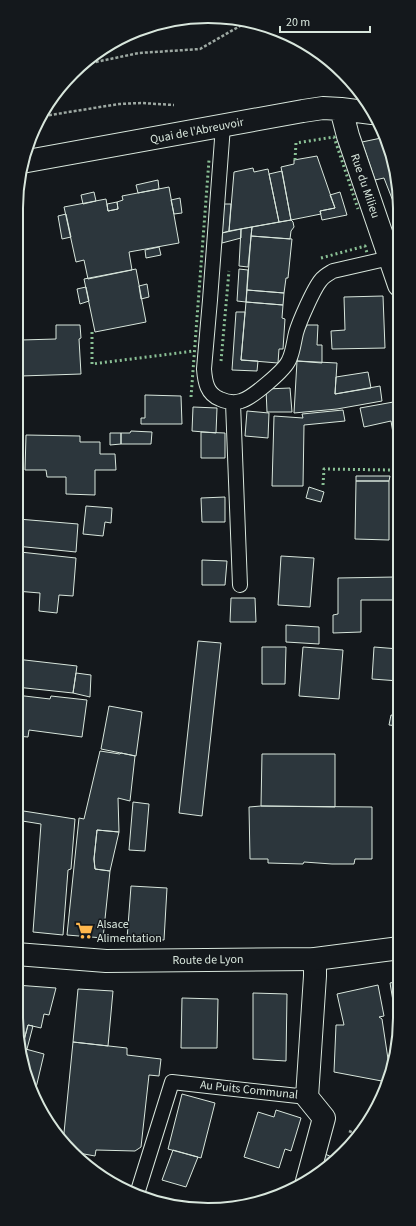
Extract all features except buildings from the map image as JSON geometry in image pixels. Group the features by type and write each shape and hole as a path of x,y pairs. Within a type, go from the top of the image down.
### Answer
{"street":[{"name":"Quai de l'Abreuvoir","path":"29,161 323,108 366,112"},
{"name":"Rue du Milieu","path":"341,109 348,136 393,267"},
{"name":"Route de Lyon","path":"23,955 106,961 315,959 393,949"},
{"name":"Au Puits Communal","path":"307,1097 315,981 315,959"},
{"path":"307,1097 324,1118 308,1174"}],"lane":[{"path":"222,126 204,369 208,390 214,397 233,402 242,401 251,396 286,366 290,358 297,330 314,292 320,281 326,275 333,271 390,258"},
{"path":"233,402 240,585"},
{"name":"Au Puits Communal","path":"138,1189 172,1082 307,1097"}],"path":[{"path":"93,62 139,53 200,49 240,26"},
{"path":"48,115 119,104 141,103 180,106"}],"hedge":[{"path":"295,160 296,143 334,137 358,209"},
{"path":"191,397 209,160"},
{"path":"321,258 365,246 367,253"},
{"path":"221,361 229,271"},
{"path":"92,332 92,364 194,351"},
{"path":"323,485 324,469 392,470"}],"place":[{"name":"Alsace Alimentation","path":"84,931"}]}
